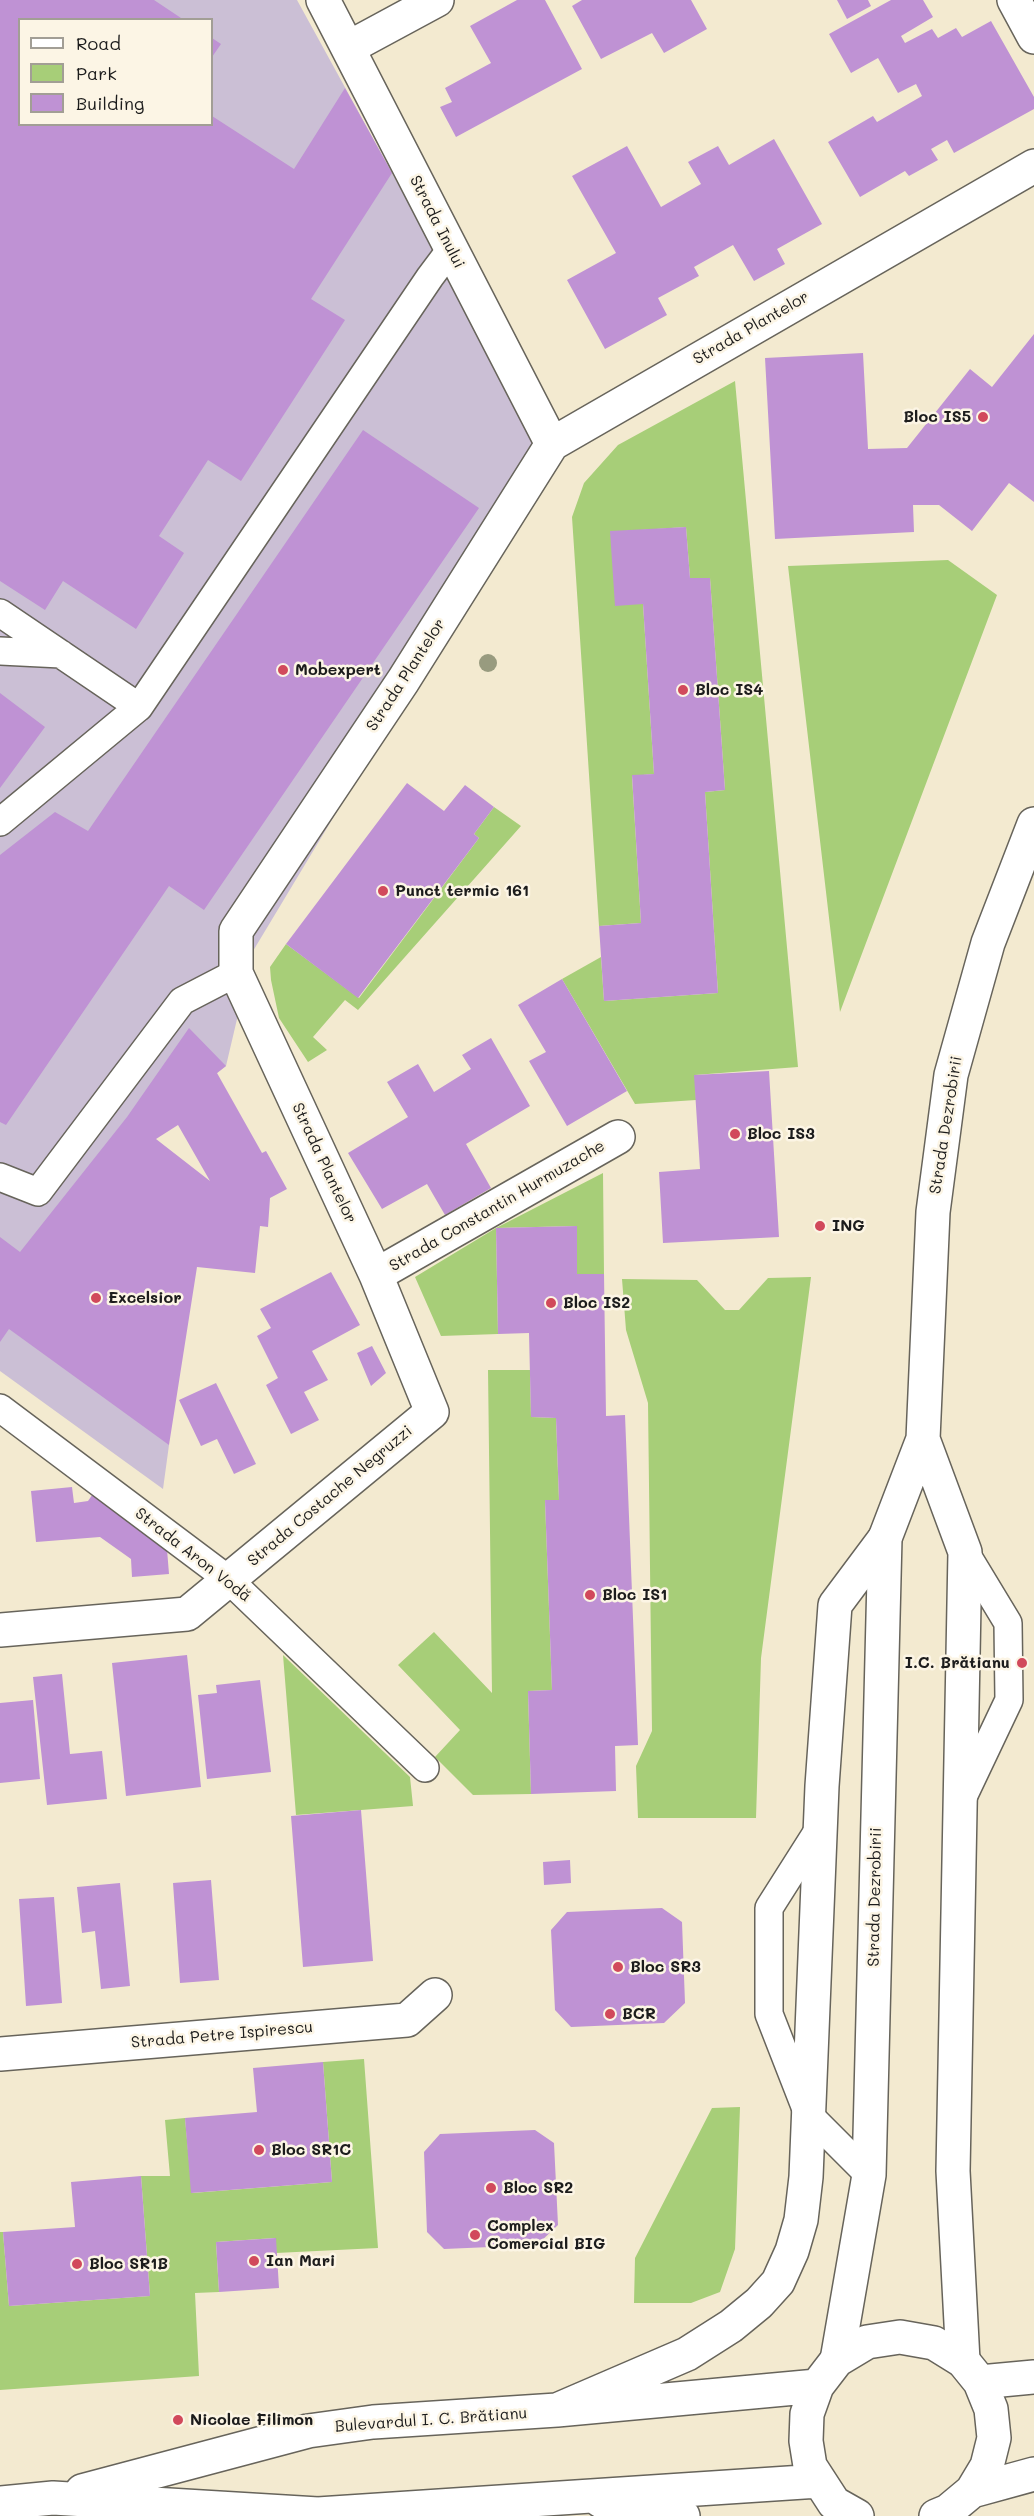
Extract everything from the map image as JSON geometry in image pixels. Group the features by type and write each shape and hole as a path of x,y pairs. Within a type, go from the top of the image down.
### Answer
{"main road":[{"name":"Strada Inului","path":"323,0 552,444"},
{"path":"348,48 437,0"},
{"path":"1014,0 1034,37"},
{"name":"Strada Plantelor","path":"432,1412 376,1275 236,973 236,931 403,681 552,444 1034,166"},
{"name":"Strada Dezrobirii","path":"837,2360 869,2175 885,1538 924,1439 933,1212 951,1075 988,943 1034,824"},
{"name":"Strada Constantin Hurmuzache","path":"376,1275 618,1137"},
{"name":"Strada Costache Negruzzi","path":"0,1630 187,1614 432,1412"},
{"name":"Strada Dezrobirii","path":"924,1439 965,1551 962,1800 953,2171 971,2372 991,2409 994,2438 987,2466 951,2509"},
{"path":"557,2410 687,2354 731,2326 759,2303 778,2282 792,2251 801,2220 835,1605 885,1538"},
{"name":"Strada Petre Ispirescu","path":"0,2054 407,2020 435,1995"},
{"path":"836,2504 810,2466 806,2440 807,2414 817,2386 837,2360 867,2343 900,2337 934,2343 971,2372 1034,2378"},
{"name":"Bulevardul I. C. Brătianu","path":"53,2498 308,2431 373,2422 557,2410 817,2386"},
{"path":"951,2509 1034,2474"},
{"path":"570,2496 683,2516"},
{"name":"Bulevardul I. C. Brătianu","path":"0,2503 53,2498 318,2514 570,2496 836,2504"}],"lane":[{"path":"0,822 139,708 451,249"},
{"path":"0,613 139,708"},
{"path":"0,651 61,654"},
{"path":"0,1177 38,1192 182,1001 236,973"},
{"name":"Strada Aron Vodă","path":"0,1408 229,1580 425,1767"},
{"path":"962,1800 1009,1700 1008,1623 965,1551"},
{"path":"821,1826 769,1908 769,2014 808,2114 869,2175"}],"shaded area":[{"path":"0,0 297,0 549,459 253,951 226,1066 145,1130 169,1445 163,1489 0,1371"}],"green space":[{"path":"735,381 798,1067 695,1075 696,1100 635,1104 562,979 601,957 604,1001 718,993 705,792 725,790 710,578 690,578 686,527 611,532 643,604 654,774 632,776 641,923 599,926 572,517 584,483 618,445"},
{"path":"948,560 997,595 840,1012 788,566"},
{"path":"494,807 521,826 358,1010 345,1000 313,1037 327,1050 308,1062 279,1018 271,980 270,967 286,944 359,998 479,838 474,834"},
{"path":"603,1173 604,1274 577,1274 576,1226 496,1228"},
{"path":"496,1228 498,1334 441,1336 415,1277"},
{"path":"811,1277 761,1658 756,1818 638,1818 636,1766 652,1731 648,1403 626,1330 622,1279 697,1280 725,1310 739,1310 768,1278"},
{"path":"488,1370 530,1370 531,1417 556,1418 559,1500 545,1500 552,1690 528,1691 531,1794 473,1795 435,1757 460,1730 398,1665 434,1632 492,1693"},
{"path":"283,1655 410,1777 413,1806 296,1815"},
{"path":"364,2059 378,2248 276,2253 275,2238 216,2242 219,2292 195,2293 199,2376 0,2390 0,2232 3,2232 9,2306 150,2296 141,2176 170,2176 165,2120 185,2118 192,2193 332,2182 323,2062"},
{"path":"740,2107 735,2249 720,2292 691,2303 634,2303 635,2258 712,2108"}],"building":[{"path":"0,0 154,0 181,18 18,18 18,126 213,126 213,117 294,169 345,88 392,173 311,299 345,320 241,481 208,460 159,536 184,553 136,629 63,581 45,610 0,581"},
{"path":"517,0 545,0 582,69 456,137 440,107 452,102 445,88 491,63 470,26"},
{"path":"582,0 691,0 707,29 664,53 652,33 601,59 572,6"},
{"path":"837,0 868,0 871,6 847,19"},
{"path":"891,0 923,0 933,17 901,36 905,43 932,29 938,38 956,28 962,37 991,21 1034,97 1034,109 954,153 947,140 931,149 938,160 909,176 905,171 860,197 828,142 873,116 877,122 922,96 916,84 898,93 878,58 851,73 829,34"},
{"path":"213,39 221,44 213,56"},
{"path":"774,139 822,224 777,249 785,264 754,281 733,245 694,267 699,276 658,298 667,315 605,349 567,280 616,253 572,176 627,146 661,207 701,184 688,162 718,146 729,165"},
{"name":"Bloc IS5","path":"1034,334 1034,502 1009,483 972,531 939,505 913,505 914,532 775,539 765,358 863,353 868,449 907,448 970,369 992,387"},
{"name":"Mobexpert","path":"363,430 479,508 204,910 169,886 6,1125 0,1122 0,855 55,812 88,831"},
{"name":"Bloc IS4","path":"686,527 690,578 710,578 725,790 705,792 718,993 604,1001 599,926 641,923 632,775 654,774 643,604 615,606 610,531"},
{"path":"0,693 45,727 0,788"},
{"name":"Punct termic 161","path":"407,783 444,811 465,785 494,807 474,834 479,838 358,998 286,944"},
{"path":"562,979 627,1091 567,1126 529,1061 546,1052 518,1005"},
{"name":"Excelsior","path":"189,1028 226,1066 217,1073 262,1153 266,1151 287,1189 270,1198 268,1227 260,1226 255,1273 197,1267 169,1445 9,1329 0,1342 0,1237 20,1252 127,1117","holes":["178,1125 210,1181 156,1139"]},
{"path":"491,1038 530,1106 466,1144 491,1188 445,1215 427,1184 382,1209 348,1153 408,1117 387,1082 418,1064 434,1092 471,1069 462,1055"},
{"name":"Bloc IS3","path":"769,1071 779,1237 663,1243 659,1172 700,1169 694,1075"},
{"name":"Bloc IS1","path":"577,1226 577,1274 604,1274 606,1416 625,1415 638,1745 615,1746 616,1791 531,1794 528,1691 552,1690 545,1500 559,1500 556,1418 531,1417 529,1333 498,1334 496,1228"},
{"path":"331,1272 360,1325 312,1351 328,1380 304,1392 319,1420 291,1434 266,1385 278,1378 257,1336 271,1328 260,1309"},
{"path":"372,1346 386,1373 371,1386 357,1353"},
{"path":"216,1383 256,1464 234,1474 217,1439 201,1446 179,1400"},
{"path":"72,1487 74,1503 88,1501 97,1488 166,1537 169,1574 132,1577 131,1559 100,1537 36,1542 31,1491"},
{"path":"187,1655 201,1787 126,1796 112,1663"},
{"path":"62,1674 70,1754 102,1751 107,1799 47,1805 33,1677"},
{"path":"260,1680 271,1772 207,1779 198,1695 217,1693 216,1685"},
{"path":"33,1700 40,1779 0,1783 0,1703"},
{"path":"361,1810 373,1961 303,1967 291,1816"},
{"path":"570,1860 571,1883 544,1885 543,1862"},
{"path":"211,1880 219,1980 180,1983 173,1883"},
{"path":"120,1883 130,1986 101,1989 95,1931 82,1933 77,1887"},
{"path":"54,1897 62,2003 26,2006 19,1899"},
{"name":"Bloc SR3","path":"662,1908 682,1922 685,2003 664,2023 571,2027 555,2010 551,1930 567,1912"},
{"name":"Bloc SR1C","path":"323,2062 332,2182 191,2193 185,2118 257,2112 253,2068"},
{"name":"Bloc SR2","path":"535,2130 554,2143 558,2225 537,2245 444,2249 427,2232 424,2152 440,2134"},
{"name":"Bloc SR1B","path":"141,2176 150,2296 9,2306 3,2232 75,2227 71,2182"},
{"path":"276,2238 279,2288 219,2292 216,2242"}],"place":[{"name":"Bloc IS5","path":"983,417"},
{"name":"Mobexpert","path":"283,670"},
{"name":"Bloc IS4","path":"683,690"},
{"name":"Punct termic 161","path":"383,891"},
{"name":"Bloc IS3","path":"735,1134"},
{"name":"ING","path":"820,1226"},
{"name":"Excelsior","path":"96,1298"},
{"name":"Bloc IS2","path":"551,1303"},
{"name":"Bloc IS1","path":"590,1595"},
{"name":"I.C. Brătianu","path":"1022,1663"},
{"name":"Bloc SR3","path":"618,1967"},
{"name":"BCR","path":"610,2014"},
{"name":"Bloc SR1C","path":"259,2150"},
{"name":"Bloc SR2","path":"491,2188"},
{"name":"Complex Comercial BIG","path":"475,2235"},
{"name":"Ian Mari","path":"254,2261"},
{"name":"Bloc SR1B","path":"77,2264"},
{"name":"Nicolae Filimon","path":"178,2420"}]}
